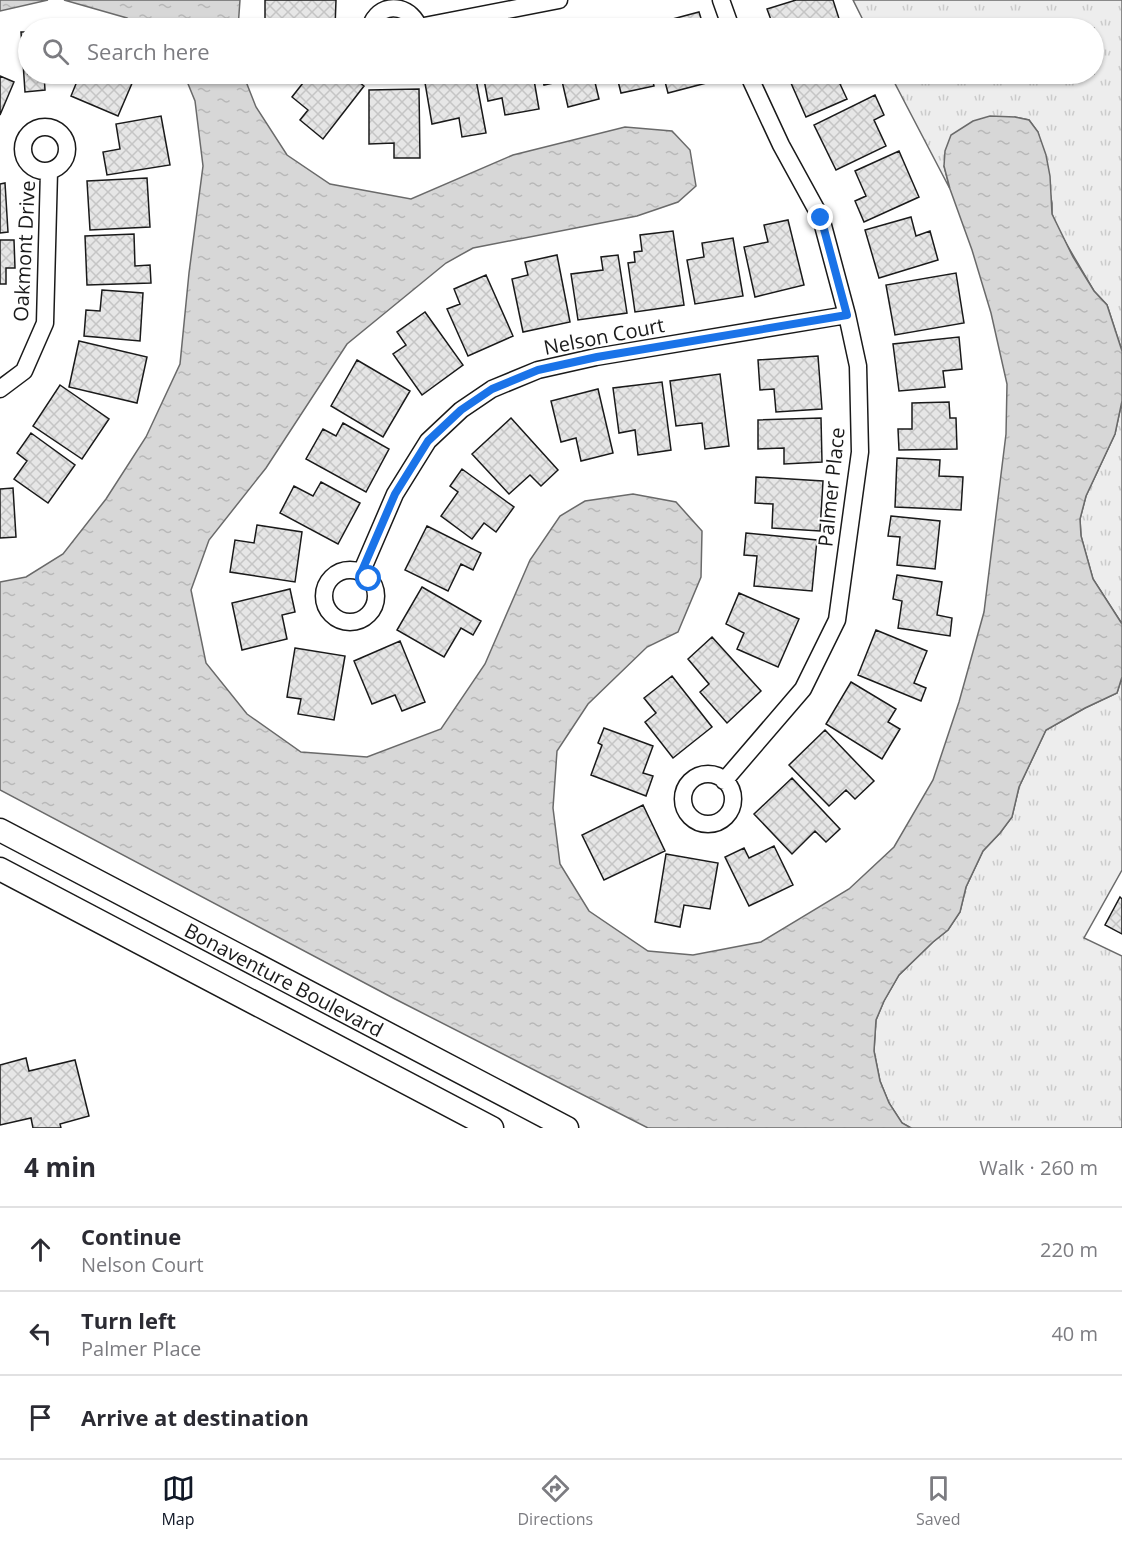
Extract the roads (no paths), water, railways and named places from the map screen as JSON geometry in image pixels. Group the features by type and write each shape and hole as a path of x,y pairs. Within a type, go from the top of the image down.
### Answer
{"main road":[{"name":"Bonaventure Boulevard","path":"0,830 567,1128"},
{"name":"Bonaventure Boulevard","path":"0,869 492,1128"}],"street":[{"path":"469,18 559,0"},
{"path":"721,0 727,18"},
{"path":"375,18 380,12 389,8 399,8 408,11 415,18"},
{"name":"Palmer Place","path":"724,781 803,689 837,620 860,452 858,366 821,218 781,146 753,84"},
{"name":"Oakmont Drive","path":"0,389 24,371 45,323 49,171"},
{"name":"Nelson Court","path":"361,573 395,494 428,441 461,410 492,389 538,370 597,357 847,315"}],"water":[{"path":"0,0 48,0 0,11"},
{"path":"64,0 240,0 239,18 127,18"},
{"path":"188,84 247,84 256,107 287,155 330,184 411,199 513,155 625,127 672,131 690,150 696,186 678,202 637,216 473,248 446,263 347,344 266,468 209,540 191,590 206,663 247,714 301,752 367,757 441,729 485,664 530,560 560,516 585,501 633,494 676,502 702,531 701,577 678,632 647,647 588,704 557,751 553,808 560,864 589,911 648,951 693,955 761,942 849,889 894,847 933,780 959,702 984,612 1006,434 1007,384 991,313 950,189 944,166 945,151 951,135 973,121 990,116 1029,120 1038,132 1050,176 1052,214 1073,257 1094,291 1107,305 1122,351 1122,401 1115,434 1086,496 1080,519 1081,536 1093,579 1122,624 1122,677 1117,693 1046,730 1019,787 1012,817 983,851 966,887 960,912 948,930 899,975 884,1001 876,1020 874,1051 880,1081 889,1103 902,1123 911,1128 648,1128 395,999 0,790 0,582 26,577 63,554 106,499 146,437 180,364 203,166 195,101"}]}
